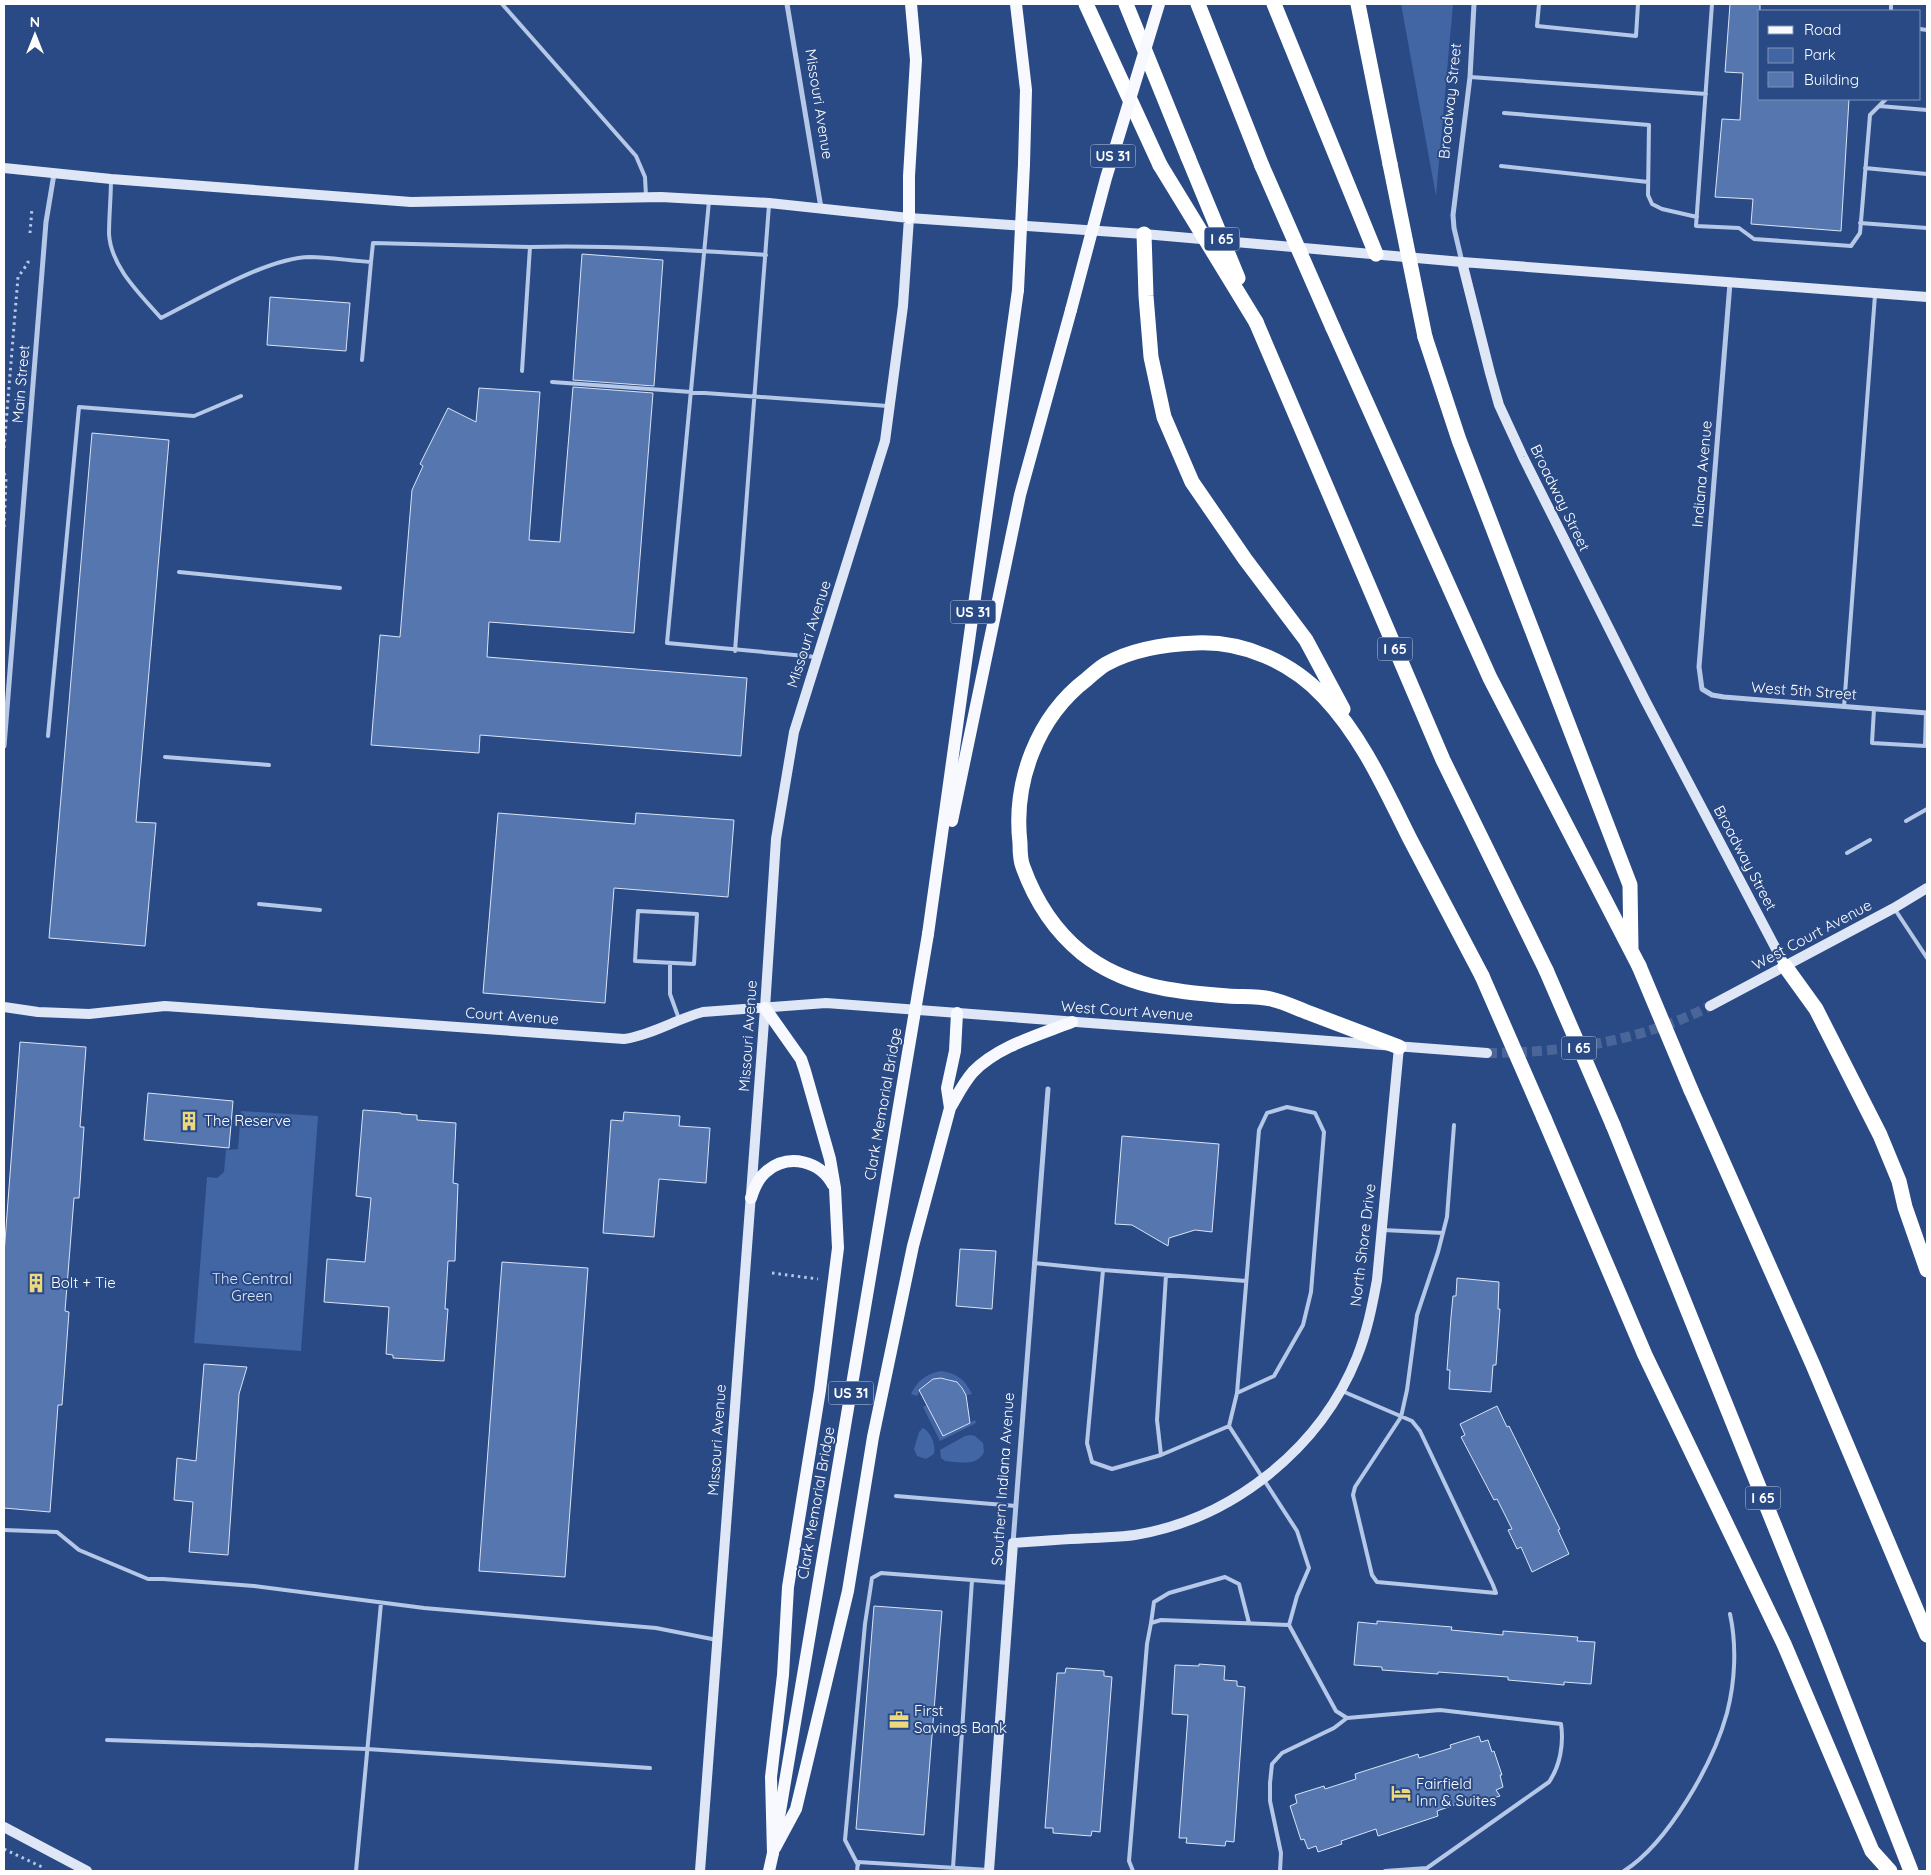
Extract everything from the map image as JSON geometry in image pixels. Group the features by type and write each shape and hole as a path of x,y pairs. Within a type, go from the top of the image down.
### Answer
{"highway":[{"path":"1086,4 1160,165 1256,322"},
{"name":"I 65","path":"1126,4 1256,322 1442,760 1546,970 1613,1125 1911,1871"},
{"path":"1198,4 1262,166 1490,678 1639,966 1927,1635"},
{"path":"1274,4 1376,254"},
{"path":"1358,4 1425,337 1459,440 1630,885 1631,953"},
{"path":"1144,234 1146,296 1151,356 1164,417 1192,482 1245,559 1306,640 1482,976 1645,1355 1784,1644 1872,1851 1890,1871"},
{"path":"1383,784 1352,729 1322,695 1291,669 1276,660 1249,649 1213,643 1177,644 1135,652 1106,664 1074,688 1049,717 1032,750 1020,790 1018,828 1022,865 1040,904 1064,937 1103,968 1131,982 1160,989 1188,993 1271,998 1398,1047"},
{"path":"1785,966 1816,1009 1880,1135 1899,1181 1905,1206 1927,1270"}],"main road":[{"path":"909,218 909,176 916,60 911,4"},
{"name":"US 31","path":"928,934 1018,290 1026,90 1016,4"},
{"name":"US 31","path":"928,934 1020,495 1106,178 1159,4"},
{"name":"Clark Memorial Bridge","path":"769,1871 928,934"},
{"path":"765,1008 801,1059 830,1159 835,1188 838,1248 820,1390 788,1587 783,1676 771,1777 773,1853"},
{"path":"950,1108 947,1088 955,1051 956,1013"},
{"path":"773,1853 796,1809 848,1591 873,1437 913,1246 950,1108 972,1074 988,1058 1016,1044 1072,1022"},
{"path":"751,1198 759,1180 766,1172 783,1162 803,1162 818,1168 830,1179 835,1188"}],"street":[{"name":"Missouri Avenue","path":"787,4 821,208"},
{"name":"Broadway Street","path":"1474,4 1470,77 1453,215 1462,262 1500,405 1519,449 1641,692 1785,966"},
{"path":"4,168 111,179 411,202 646,197 770,203 909,218 1144,234 1462,262 1927,297"},
{"name":"Main Street","path":"4,746 46,232 54,173"},
{"name":"Missouri Avenue","path":"700,1871 776,839 794,732 885,441 903,306 909,218"},
{"name":"Indiana Avenue","path":"1699,667 1730,283"},
{"name":"West 5th Street","path":"1699,667 1702,689 1712,695 1927,713"},
{"name":"West Court Avenue","path":"1710,1006 1894,908 1927,888"},
{"name":"West Court Avenue","path":"765,1008 826,1003 1487,1053"},
{"name":"Court Avenue","path":"4,1008 38,1012 89,1014 165,1006 624,1039 646,1034 703,1012 765,1008"},
{"name":"North Shore Drive","path":"1013,1542 1133,1535 1159,1530 1210,1512 1234,1499 1263,1479 1296,1449 1325,1414 1341,1390 1356,1359 1372,1307 1377,1280 1398,1047"},
{"name":"Southern Indiana Avenue","path":"989,1871 1048,1089"},
{"path":"4,1827 87,1871"}],"lane":[{"path":"502,4 636,156 645,177 646,197"},
{"path":"1539,4 1537,26 1636,36 1638,4"},
{"path":"1712,4 1696,226 1739,228 1754,239 1851,246 1860,233 1870,115 1885,100"},
{"path":"1470,77 1706,94"},
{"path":"1878,106 1927,110"},
{"path":"1504,113 1649,124 1648,195 1652,204 1662,209 1697,217"},
{"path":"1501,166 1648,182"},
{"path":"1865,168 1927,174"},
{"path":"111,179 109,235 114,256 131,284 161,318 258,270 285,261 310,257 371,262"},
{"path":"709,199 667,643 735,651 817,657"},
{"path":"735,651 770,203"},
{"path":"1860,223 1927,228"},
{"path":"362,360 373,243 659,248 766,255"},
{"path":"522,371 530,247"},
{"path":"1844,706 1875,293"},
{"path":"552,382 890,406"},
{"path":"48,736 79,407 194,416 241,396"},
{"path":"179,572 340,588"},
{"path":"1874,709 1872,743 1925,746"},
{"path":"1927,713 1925,746 1927,752"},
{"path":"165,757 269,766"},
{"path":"1906,821 1927,809"},
{"path":"1847,853 1870,840"},
{"path":"260,904 320,910"},
{"path":"1894,908 1927,958"},
{"path":"638,911 697,914 694,964 670,963 635,961 638,911"},
{"path":"670,963 670,994 679,1020"},
{"path":"1236,1393 1274,1376 1302,1326 1310,1292 1324,1132 1315,1113 1287,1107 1266,1113 1259,1130 1236,1393 1228,1426 1297,1531 1309,1568 1288,1624 1336,1711 1347,1718"},
{"path":"1341,1390 1401,1417 1412,1422 1420,1431 1496,1594 1377,1582 1372,1575 1353,1495 1355,1487 1401,1417 1407,1390 1417,1315 1447,1217 1454,1125"},
{"path":"1381,1230 1443,1233"},
{"path":"1034,1263 1246,1281"},
{"path":"1103,1270 1087,1443 1092,1462 1112,1468 1161,1455 1228,1426"},
{"path":"1161,1455 1157,1420 1166,1274"},
{"path":"896,1496 1016,1506"},
{"path":"4,1530 57,1532 79,1550 148,1579 254,1586 424,1608 656,1628 717,1640"},
{"path":"857,1871 858,1865 845,1840 865,1624 872,1578 881,1572 1010,1583"},
{"path":"1133,1871 1129,1861 1147,1644 1154,1602 1169,1593 1225,1577 1239,1584 1249,1623"},
{"path":"953,1868 972,1580"},
{"path":"356,1871 381,1602"},
{"path":"1624,1871 1638,1862 1677,1816 1709,1759 1727,1714 1734,1674 1734,1632 1730,1614"},
{"path":"1151,1624 1161,1620 1288,1624"},
{"path":"1280,1871 1281,1853 1270,1801 1272,1764 1282,1753 1334,1728 1347,1718 1440,1710 1561,1724 1563,1737 1556,1771 1549,1782 1427,1868 1385,1871"},
{"path":"107,1740 367,1749 650,1768"},
{"path":"858,1865 858,1862 989,1871"}],"path":[{"path":"4,448 18,277 28,263"},
{"path":"4,473 6,479 4,528"},
{"path":"772,1274 818,1279"},
{"path":"4,1849 43,1868"}],"green space":[{"path":"1401,4 1453,4 1436,196"},
{"name":"The Central Green","path":"241,1111 318,1116 301,1351 194,1343 207,1177 217,1178 224,1172 226,1150 238,1149"},
{"path":"941,1371 952,1373 960,1378 972,1394 966,1395 955,1382 942,1378 928,1382 917,1396 911,1394 923,1378"},
{"path":"927,1405 943,1436 975,1420 976,1423 940,1441 923,1407"},
{"path":"923,1428 931,1436 934,1447 934,1454 926,1459 917,1456 914,1449 919,1432"},
{"path":"970,1435 975,1436 983,1443 984,1452 981,1457 972,1462 962,1463 945,1461 941,1458 940,1450"}],"building":[{"path":"1730,4 1760,4 1760,10 1758,10 1758,100 1849,100 1841,231 1751,224 1753,199 1715,197 1722,119 1740,120 1743,73 1725,72"},
{"path":"582,254 663,260 654,386 573,380"},
{"path":"270,297 350,303 346,351 267,345"},
{"path":"573,387 653,393 634,633 489,622 487,657 747,678 741,756 480,735 479,753 371,745 380,635 400,637 412,490 423,466 420,464 448,408 476,422 479,388 540,392 529,540 560,542"},
{"path":"92,433 169,440 136,822 156,823 145,946 49,938"},
{"path":"498,813 635,824 636,813 734,820 728,897 614,888 605,1003 483,993"},
{"name":"Bolt + Tie","path":"20,1042 86,1047 80,1127 84,1127 79,1198 74,1198 65,1311 69,1312 62,1405 58,1405 50,1512 4,1508 4,1254"},
{"name":"The Reserve","path":"148,1093 233,1101 229,1148 144,1140"},
{"path":"363,1110 417,1115 417,1120 456,1123 453,1183 458,1184 455,1261 448,1261 445,1309 448,1309 444,1361 393,1358 393,1355 386,1354 389,1307 324,1302 327,1259 365,1262 371,1198 356,1196"},
{"path":"624,1112 680,1116 679,1126 710,1128 706,1183 659,1179 654,1237 603,1233 611,1120 623,1121"},
{"path":"1122,1136 1219,1144 1212,1232 1195,1230 1169,1238 1168,1246 1132,1225 1115,1224"},
{"path":"960,1249 996,1251 992,1309 956,1306"},
{"path":"502,1262 588,1268 565,1577 479,1571"},
{"path":"1457,1278 1499,1282 1498,1309 1500,1309 1496,1365 1493,1365 1491,1392 1449,1389 1450,1370 1447,1370 1453,1296 1456,1296"},
{"path":"204,1364 247,1367 239,1394 228,1555 189,1552 193,1502 174,1500 177,1458 196,1461"},
{"path":"941,1378 957,1382 962,1388 966,1395 970,1423 943,1436 919,1390 933,1379"},
{"path":"1497,1406 1507,1427 1509,1426 1560,1529 1558,1530 1569,1554 1532,1572 1521,1547 1517,1549 1508,1530 1512,1529 1497,1499 1494,1500 1461,1437 1465,1435 1460,1424"},
{"name":"First Savings Bank","path":"874,1606 942,1611 924,1835 856,1829"},
{"path":"1377,1621 1452,1627 1451,1630 1503,1635 1503,1631 1578,1637 1577,1641 1595,1642 1591,1684 1564,1682 1564,1685 1508,1680 1508,1677 1382,1670 1382,1667 1354,1665 1358,1622 1377,1624"},
{"path":"1199,1664 1225,1666 1224,1680 1237,1681 1237,1686 1245,1687 1234,1842 1226,1841 1225,1846 1186,1843 1187,1838 1179,1838 1188,1715 1172,1714 1175,1665 1199,1666"},
{"path":"1066,1668 1104,1671 1104,1676 1112,1677 1100,1832 1092,1831 1091,1836 1053,1833 1053,1828 1045,1828 1057,1673 1065,1673"},
{"name":"Fairfield Inn & Suites","path":"1479,1736 1481,1742 1488,1740 1492,1752 1494,1751 1502,1775 1500,1775 1503,1787 1496,1790 1500,1796 1470,1806 1468,1800 1437,1811 1438,1816 1378,1836 1376,1829 1341,1841 1342,1844 1318,1852 1316,1846 1308,1849 1304,1839 1301,1840 1290,1806 1297,1803 1295,1795 1324,1786 1325,1789 1356,1779 1355,1774 1418,1754 1419,1758 1451,1748 1450,1745"}],"tunnel":[{"path":"1487,1053 1545,1051 1602,1043 1657,1028 1710,1006"}],"place":[{"name":"The Reserve","path":"189,1121"},
{"name":"Bolt + Tie","path":"36,1283"},
{"name":"First Savings Bank","path":"899,1720"},
{"name":"Fairfield Inn & Suites","path":"1401,1793"}]}
